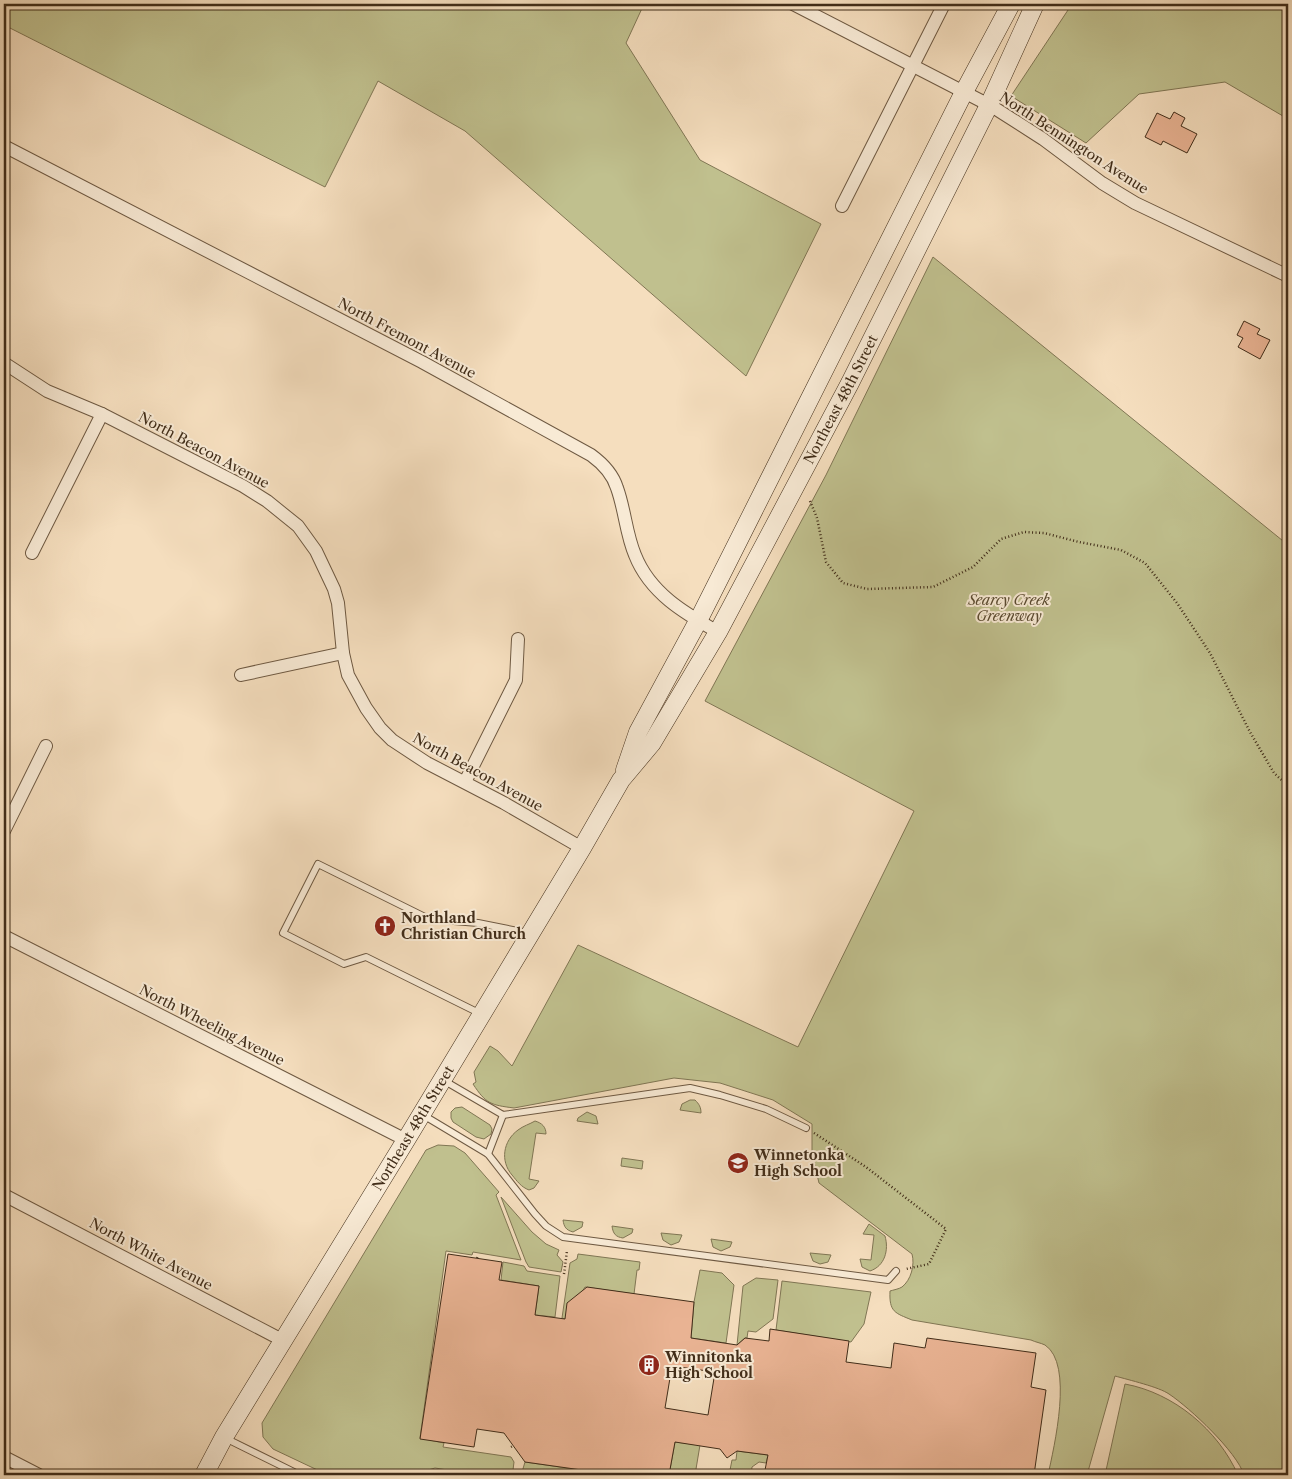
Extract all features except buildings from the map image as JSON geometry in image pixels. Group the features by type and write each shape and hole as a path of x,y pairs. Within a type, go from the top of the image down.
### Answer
{"street":[{"name":"North Bennington Avenue","path":"792,4 989,105 1043,139 1102,183 1135,203 1288,276"},
{"path":"842,206 944,4"},
{"name":"Northeast 48th Street","path":"621,780 638,732 698,621 964,92 1011,4"},
{"name":"Northeast 48th Street","path":"204,1475 224,1437 422,1114 621,780 652,742 718,632 759,558 858,367 989,105 1035,4"},
{"name":"North Fremont Avenue","path":"4,146 422,362 592,455 606,469 617,487 628,536 644,574 673,605 718,632"},
{"path":"832,355 858,367"},
{"name":"North Beacon Avenue","path":"4,363 47,391 102,414 243,486 268,501 298,526 316,551 334,589 341,622 343,653 348,675 366,708 380,728 392,740 427,762 582,848"},
{"path":"32,553 102,414"},
{"path":"465,782 516,680 518,639"},
{"path":"241,675 343,653"},
{"path":"4,831 46,746"},
{"name":"North Wheeling Avenue","path":"4,936 406,1140"},
{"name":"North White Avenue","path":"4,1195 284,1341"},
{"path":"4,1457 39,1475"}],"lane":[{"path":"482,1014 366,957 344,964 283,933 318,864 429,919 478,923 530,934"},
{"path":"442,1080 503,1115 690,1088 766,1109 806,1128"},
{"path":"422,1114 488,1154 535,1214 546,1226 563,1237 888,1280 896,1270"},
{"path":"488,1154 503,1115"},
{"path":"224,1437 300,1475"}],"path":[{"path":"810,501 818,518 826,562 843,583 867,589 933,587 973,566 1001,539 1024,532 1044,533 1121,550 1145,563 1178,603 1210,653 1250,732 1274,773 1288,786"},
{"path":"806,1128 866,1167 946,1229 929,1264 896,1270"},
{"path":"564,1274 567,1251"}],"green space":[{"path":"4,4 644,4 626,43 700,160 821,224 746,376 465,131 378,81 325,187 4,25"},
{"path":"1072,4 1288,4 1288,119 1225,82 1139,94 1086,143 1011,96"},
{"name":"Searcy Creek Greenway","path":"933,257 1288,545 1288,1475 1244,1475 1240,1465 1212,1431 1169,1394 1144,1384 1115,1376 1087,1475 1048,1475 1060,1407 1059,1369 1054,1355 1045,1345 1031,1340 912,1320 894,1311 890,1291 902,1287 908,1280 913,1267 912,1254 819,1183 812,1153 812,1124 773,1100 720,1083 674,1078 514,1108 500,1106 486,1100 473,1084 476,1082 474,1072 490,1046 498,1051 512,1066 578,945 798,1047 914,811 705,701 826,475"},
{"path":"695,1100 698,1103 701,1113 680,1110 682,1104"},
{"path":"462,1107 490,1125 492,1129 491,1134 484,1139 476,1137 453,1122 451,1112 455,1108"},
{"path":"587,1112 596,1116 598,1124 577,1121 578,1118"},
{"path":"535,1121 543,1126 546,1134 536,1133 529,1179 539,1181 534,1188 529,1190 519,1184 508,1169 505,1151 506,1145 513,1135"},
{"path":"438,1145 454,1146 465,1153 499,1192 496,1195 521,1260 473,1252 472,1255 446,1251 420,1438 444,1443 443,1447 511,1457 514,1462 513,1470 505,1475 479,1475 435,1468 420,1475 328,1475 273,1449 263,1437 262,1423 426,1150"},
{"path":"622,1158 643,1161 642,1169 621,1166"},
{"path":"501,1197 532,1232 546,1244 559,1250 557,1255 563,1262 561,1272 529,1267"},
{"path":"563,1220 583,1222 582,1227 573,1232 566,1228"},
{"path":"869,1224 885,1236 886,1241 885,1257 875,1269 870,1271 862,1267 860,1259 871,1260 874,1235 863,1234"},
{"path":"612,1226 633,1229 632,1233 623,1238 615,1235"},
{"path":"661,1233 682,1235 679,1242 671,1245 663,1240"},
{"path":"711,1239 732,1242 730,1247 721,1251 713,1247"},
{"path":"810,1253 831,1255 828,1262 820,1264 813,1261"},
{"path":"578,1254 640,1262 634,1294 585,1287 565,1319 562,1318 570,1263 577,1259"},
{"path":"503,1262 524,1266 527,1271 560,1276 555,1317 535,1315 539,1286 501,1280"},
{"path":"700,1270 722,1273 734,1285 726,1343 691,1338 694,1302"},
{"path":"756,1278 778,1280 773,1319 756,1332 748,1331 747,1338 737,1345 743,1286"},
{"path":"782,1281 871,1292 864,1324 851,1342 776,1330"},
{"path":"1125,1384 1161,1396 1192,1416 1219,1443 1238,1475 1105,1475"},
{"path":"675,1442 700,1445 695,1475 669,1475"},
{"path":"737,1451 768,1455 766,1463 759,1462 752,1467 751,1475 729,1475 732,1460 736,1460"},
{"path":"525,1462 617,1475 525,1475 522,1472"}],"place":[{"name":"Northland Christian Church","path":"385,926"},
{"name":"Winnetonka High School","path":"738,1163"},
{"name":"Winnitonka High School","path":"649,1365"}]}
